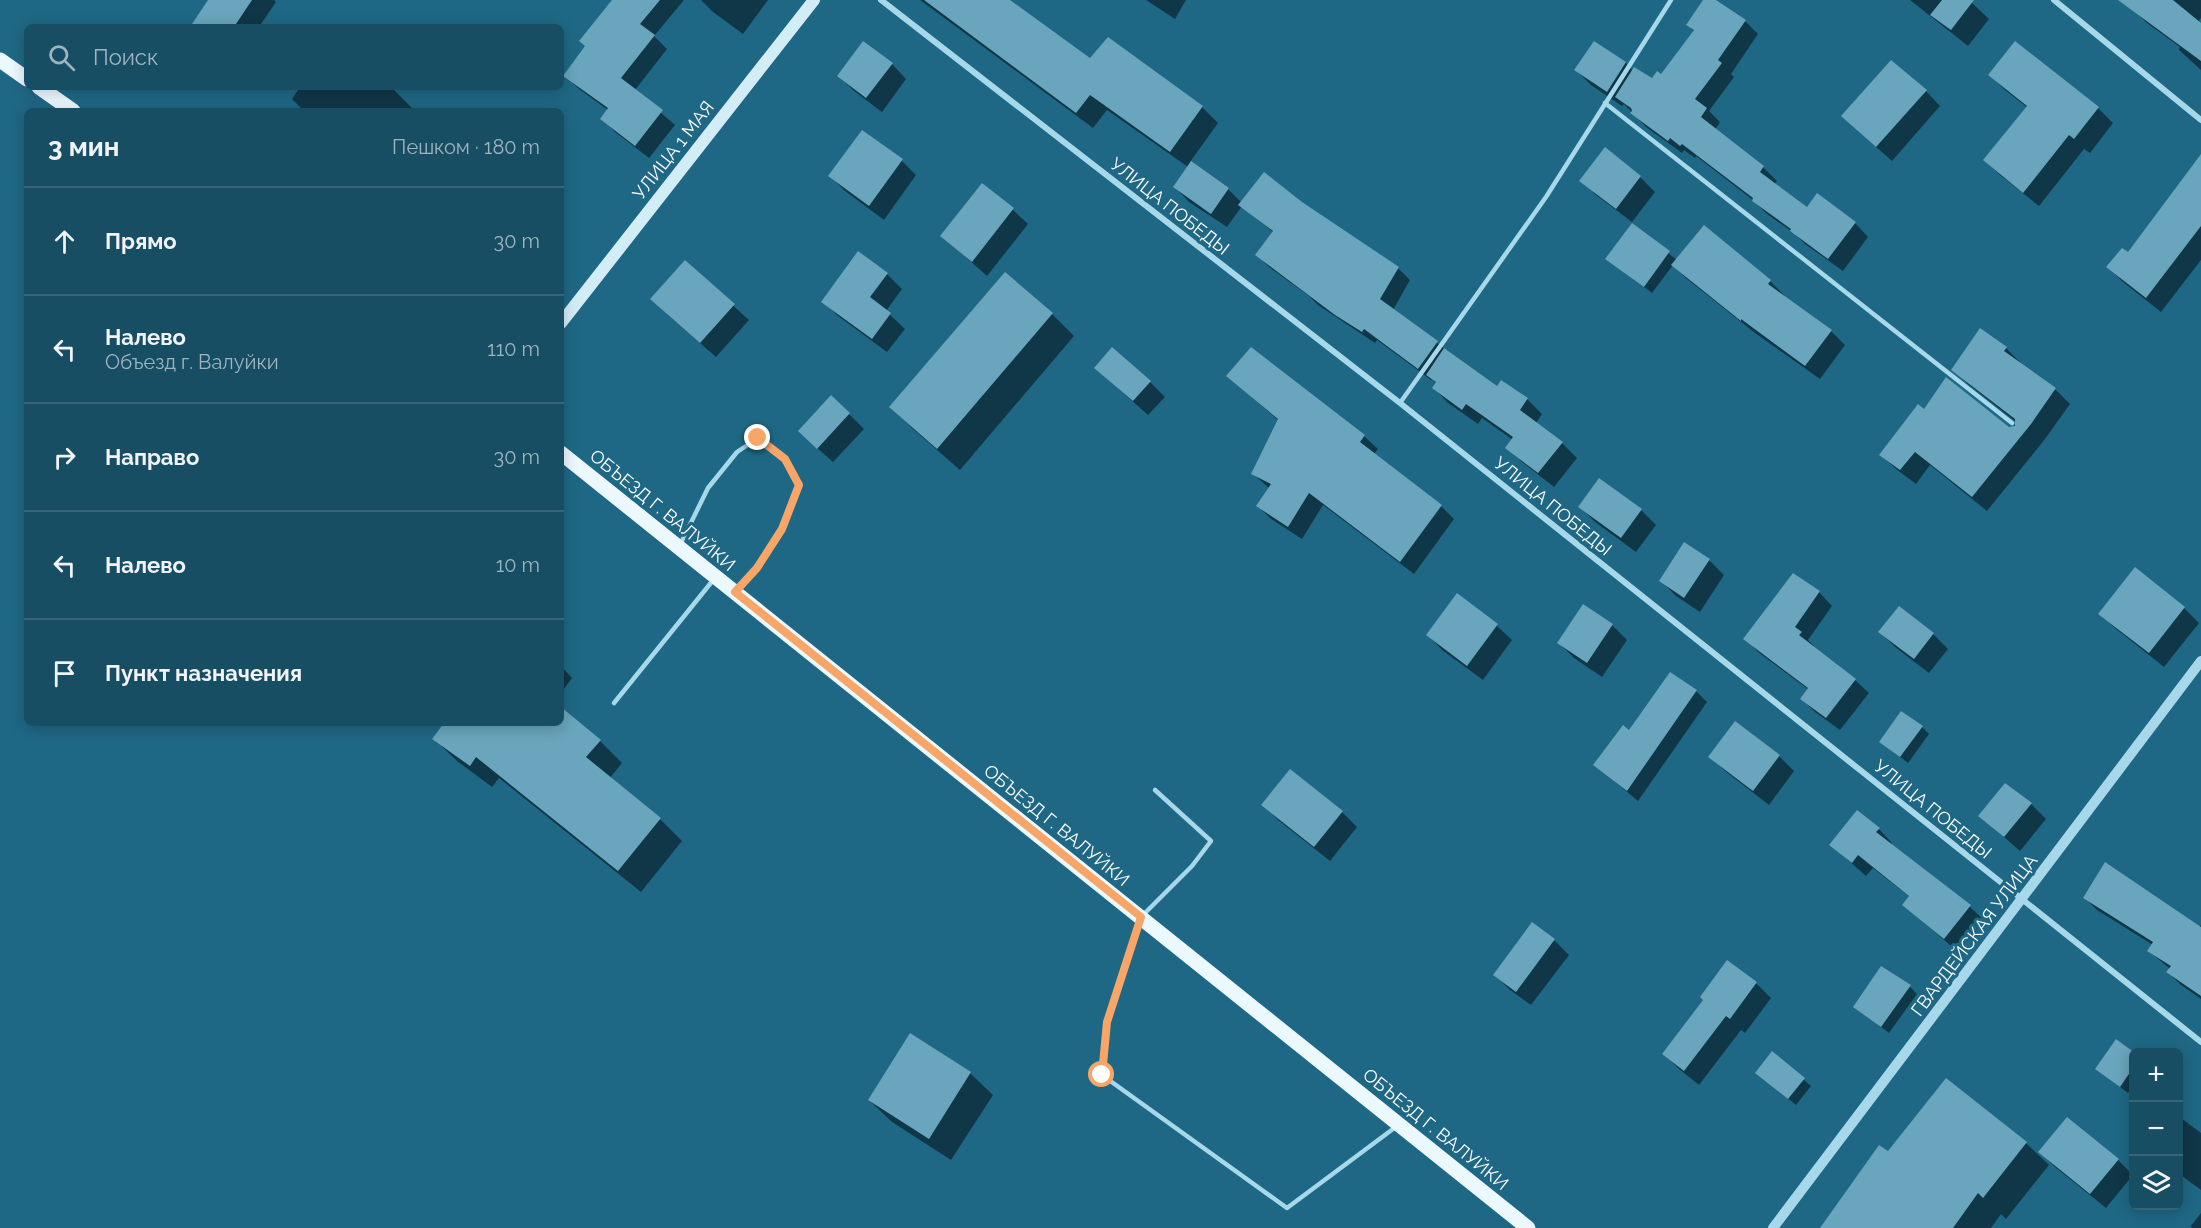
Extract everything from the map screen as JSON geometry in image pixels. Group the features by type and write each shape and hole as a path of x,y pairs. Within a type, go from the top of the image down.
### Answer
{"main road":[{"name":"УЛИЦА 1 МАЯ","path":"564,319 814,0"},
{"path":"0,60 24,77"},
{"path":"43,90 69,108"},
{"name":"ОБЪЕЗД Г. ВАЛУЙКИ","path":"564,455 1528,1228"}],"street":[{"name":"УЛИЦА ПОБЕДЫ","path":"881,0 1400,403 2201,1042"},
{"path":"2054,0 2201,120"},
{"name":"ГВАРДЕЙСКАЯ УЛИЦА","path":"1773,1228 2201,661"}],"lane":[{"path":"1400,403 1546,197 1671,0"},
{"path":"1605,103 2012,423"},
{"path":"679,547 708,489 737,452 758,438 785,459 799,485 782,529 757,568 735,592"},
{"path":"614,703 716,577"},
{"path":"1155,790 1211,841 1192,866 1141,917 1107,1022 1102,1075 1287,1208 1399,1124"}],"building":[{"path":"208,0 252,0 236,24 192,24"},
{"path":"612,0 660,0 640,24 655,35 621,78 663,110 635,146 600,119 608,108 564,77 585,46 579,41"},
{"path":"924,0 1010,0 1090,58 1108,37 1203,106 1170,152 1090,95 1076,113"},
{"path":"1703,0 1716,0 1746,20 1718,60 1722,63 1695,99 1707,108 1701,117 1764,166 1760,172 1807,207 1817,193 1856,222 1828,259 1682,144 1680,146 1670,138 1668,141 1630,113 1631,108 1615,97 1634,67 1652,78 1657,71 1661,74 1694,30 1686,25"},
{"path":"1942,0 1974,0 1951,30 1930,15"},
{"path":"2118,0 2173,0 2201,23 2201,61"},
{"path":"863,41 893,63 866,98 837,76"},
{"path":"1594,41 1626,62 1607,92 1574,70"},
{"path":"2015,41 2099,107 2074,139 2069,135 2023,193 1983,160 2027,106 1988,75"},
{"path":"1891,60 1927,90 1876,147 1841,116"},
{"path":"862,130 903,159 869,206 828,176"},
{"path":"1605,147 1641,176 1616,209 1579,181"},
{"path":"2201,154 2201,226 2146,298 2106,267 2122,248 2128,252"},
{"path":"1191,161 1229,188 1211,214 1173,187"},
{"path":"1264,172 1302,202 1399,267 1380,299 1438,341 1418,369 1364,329 1362,332 1335,315 1255,255 1273,231 1238,205"},
{"path":"982,183 1014,208 972,262 940,236"},
{"path":"1632,223 1670,251 1644,287 1605,259"},
{"path":"1704,225 1771,280 1768,284 1832,330 1805,366 1741,319 1741,321 1671,265"},
{"path":"858,251 888,273 870,297 891,313 872,339 821,302"},
{"path":"685,260 735,304 700,343 650,299"},
{"path":"1005,272 1053,313 937,449 889,407"},
{"path":"1980,328 2007,347 2004,351 2056,388 2031,424 1972,497 1915,452 1900,470 1879,455 1918,404 1924,409 1946,377 2009,427 2015,426 2015,419 1951,370"},
{"path":"1112,347 1151,381 1133,401 1094,368"},
{"path":"1251,347 1365,435 1360,442 1442,505 1400,562 1309,493 1288,527 1256,506 1271,484 1251,474 1278,419 1226,376"},
{"path":"1444,348 1497,386 1501,380 1528,398 1520,410 1563,442 1538,473 1505,448 1513,437 1466,404 1462,410 1432,388 1436,382 1426,375"},
{"path":"831,395 850,413 817,449 798,431"},
{"path":"1599,478 1642,509 1621,538 1578,507"},
{"path":"1684,542 1710,559 1684,598 1659,581"},
{"path":"2135,567 2185,607 2149,653 2098,614"},
{"path":"1793,573 1820,591 1795,627 1802,632 1799,635 1856,679 1826,718 1800,699 1808,688 1743,639"},
{"path":"1457,593 1498,624 1467,666 1426,635"},
{"path":"1583,604 1613,624 1587,663 1557,643"},
{"path":"1899,606 1934,633 1914,659 1878,632"},
{"path":"1670,672 1697,690 1627,791 1593,765 1623,725 1629,730"},
{"path":"564,709 601,740 586,757 661,818 618,871 476,757 470,766 432,739 442,726 564,726"},
{"path":"1901,711 1923,726 1900,757 1879,742"},
{"path":"1735,721 1780,755 1753,791 1708,757"},
{"path":"1290,769 1343,811 1314,847 1261,805"},
{"path":"2005,783 2032,803 2004,837 1978,816"},
{"path":"1857,810 1880,828 1876,832 1971,905 1944,939 1902,905 1909,896 1858,855 1852,863 1829,845"},
{"path":"2105,862 2201,927 2201,996 2166,972 2171,966 2147,951 2153,942 2083,898"},
{"path":"1532,922 1555,939 1516,992 1493,975"},
{"path":"1727,960 1757,982 1730,1019 1726,1016 1684,1071 1662,1054 1703,1000 1700,997"},
{"path":"1881,966 1911,985 1881,1027 1853,1007"},
{"path":"910,1033 971,1072 929,1139 868,1100"},
{"path":"2116,1039 2129,1049 2129,1074 2120,1087 2095,1069"},
{"path":"1772,1051 1805,1078 1788,1099 1755,1073"},
{"path":"1946,1078 2027,1142 1983,1198 1978,1193 1953,1228 1820,1228 1879,1145 1888,1151"},
{"path":"2067,1117 2119,1159 2090,1194 2038,1152"}],"route":[{"path":"758,438 785,459 799,485 782,529 757,568 735,592 1141,917 1107,1022 1102,1075"}]}
